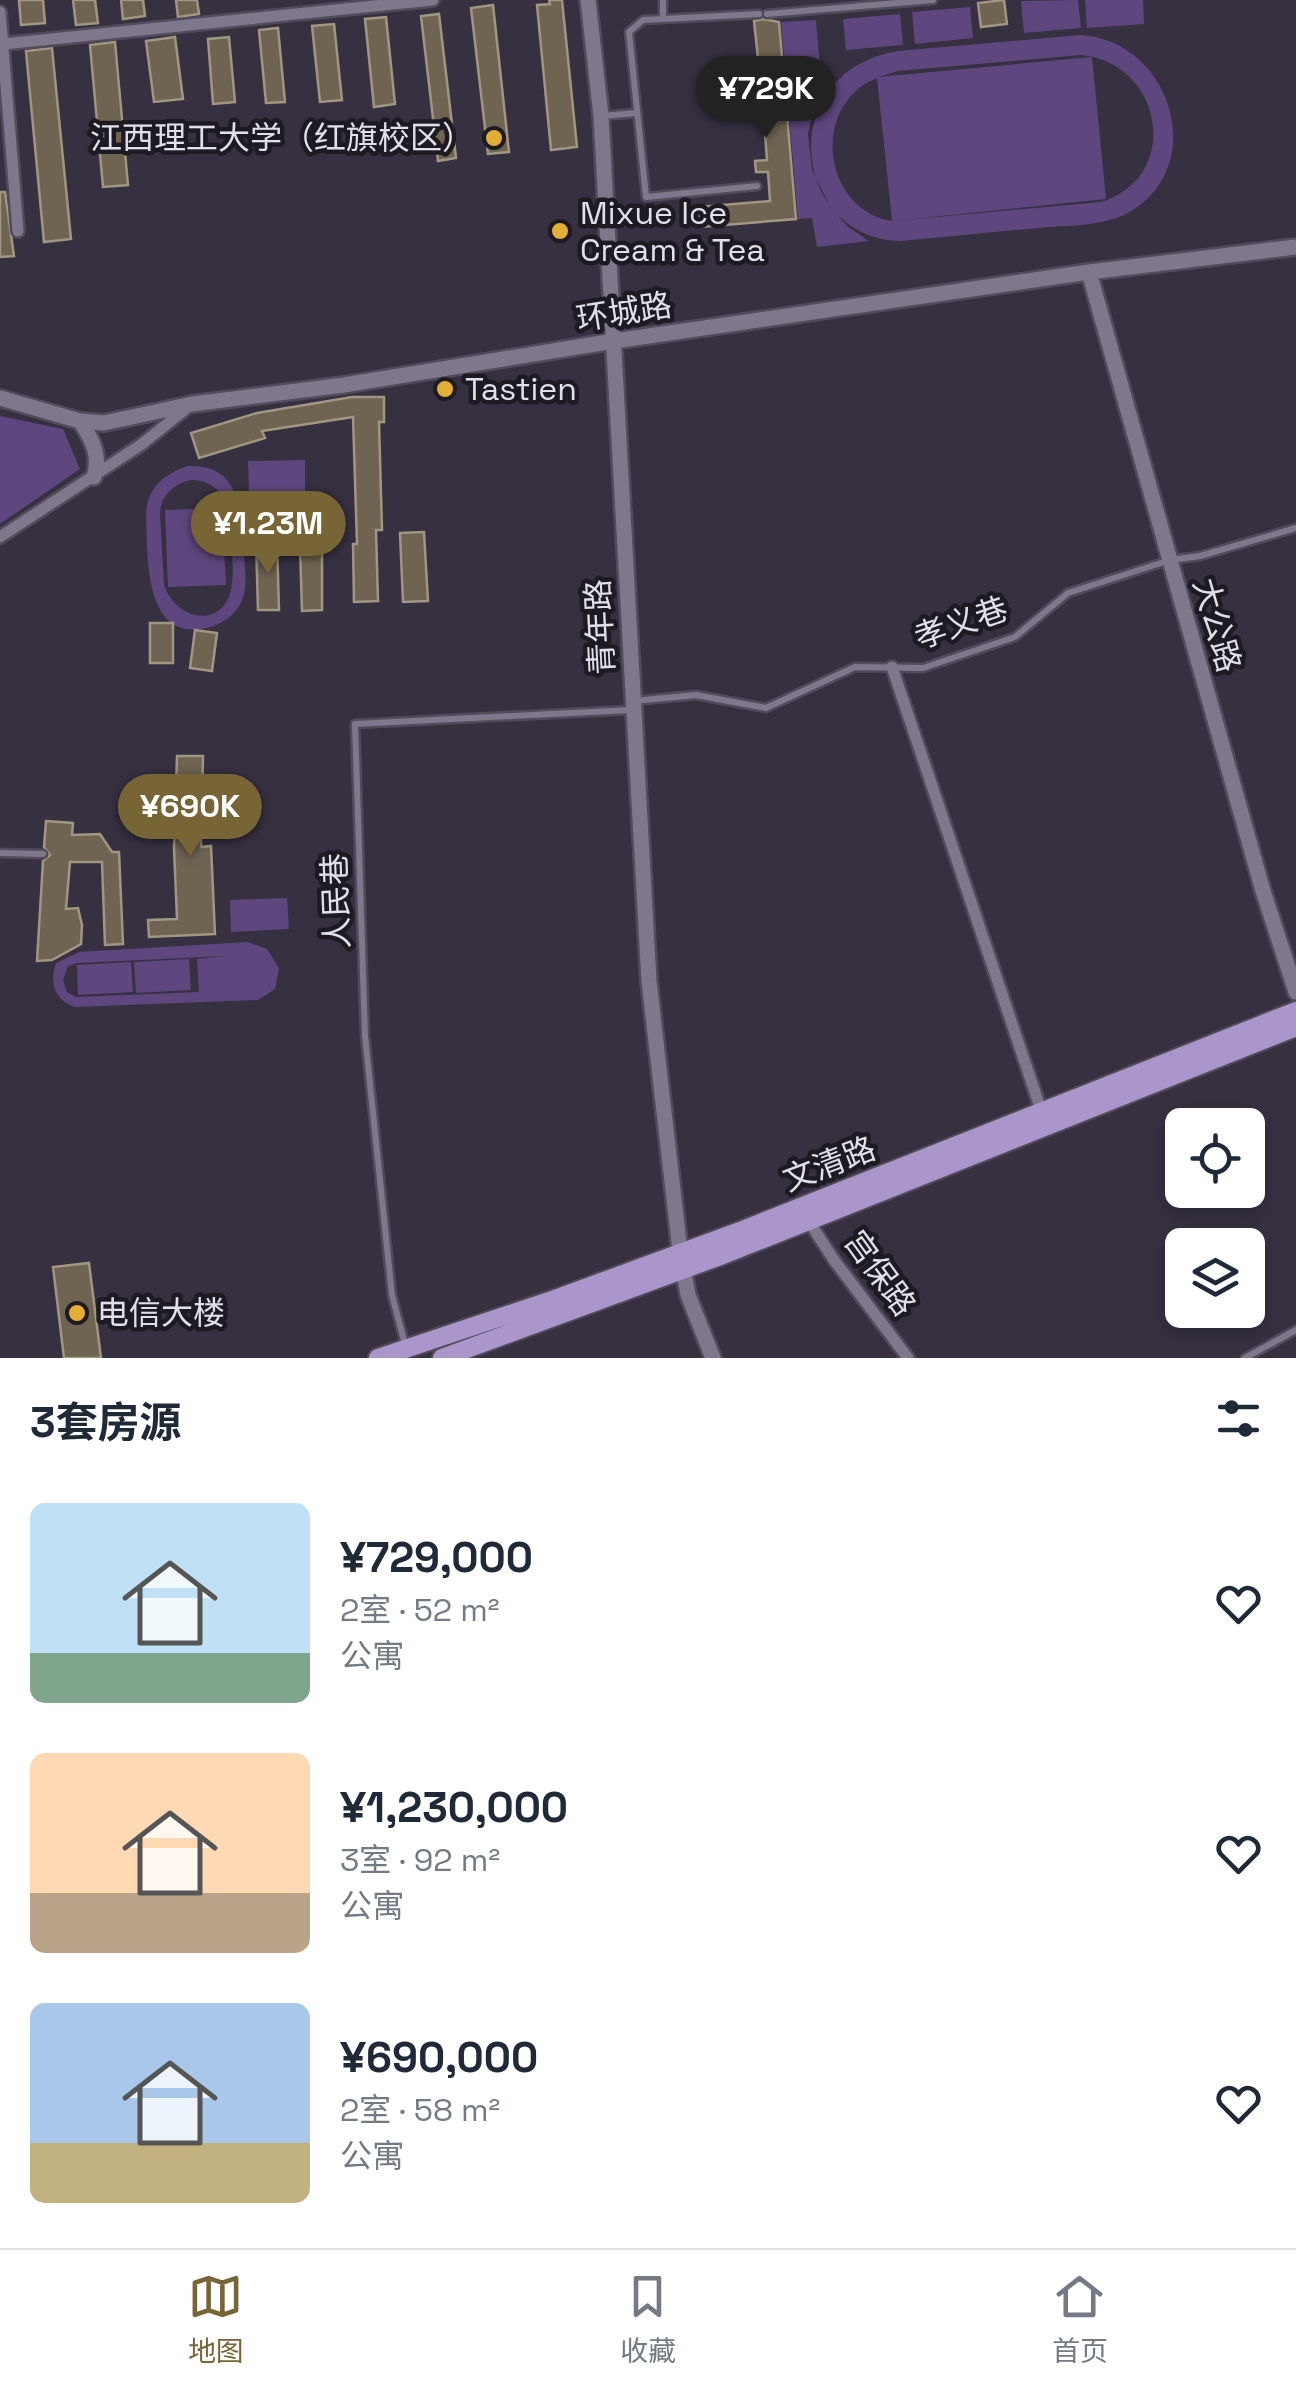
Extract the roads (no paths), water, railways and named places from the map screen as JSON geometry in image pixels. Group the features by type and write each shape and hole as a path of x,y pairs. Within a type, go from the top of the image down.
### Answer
{"main road":[{"name":"文清路","path":"442,1358 682,1260 740,1231 1296,1011"},
{"name":"文清路","path":"378,1358 808,1220 1296,1027"}],"street":[{"path":"3,44 433,0"},
{"name":"青年路","path":"588,0 601,116 649,982 682,1260 688,1295 712,1358"},
{"path":"0,12 18,231"},
{"name":"环城路","path":"80,421 104,423 192,404 614,341 1089,272 1296,247"},
{"name":"大公路","path":"1089,272 1263,890 1296,992"},
{"path":"0,398 80,421 90,436 98,462 94,477"},
{"path":"0,537 142,444 192,404"},
{"path":"892,667 1042,1114"},
{"name":"宫保路","path":"808,1220 908,1358"}],"lane":[{"path":"662,0 662,18"},
{"path":"757,186 646,197 629,32 642,20 934,0"},
{"path":"601,116 636,113"},
{"name":"孝义巷","path":"632,706 696,695 766,708 855,666 923,668 1014,638 1068,593 1170,560 1200,556 1296,528"},
{"name":"人民巷","path":"406,1349 392,1295 365,1036 355,724 632,706"},
{"path":"0,853 43,854"},
{"path":"1245,1358 1296,1330"}],"place":[{"name":"江西理工大学（红旗校区）","path":"494,138"},
{"name":"Mixue Ice Cream & Tea","path":"560,231"},
{"name":"Tastien","path":"445,389"},
{"name":"电信大楼","path":"77,1313"}]}
